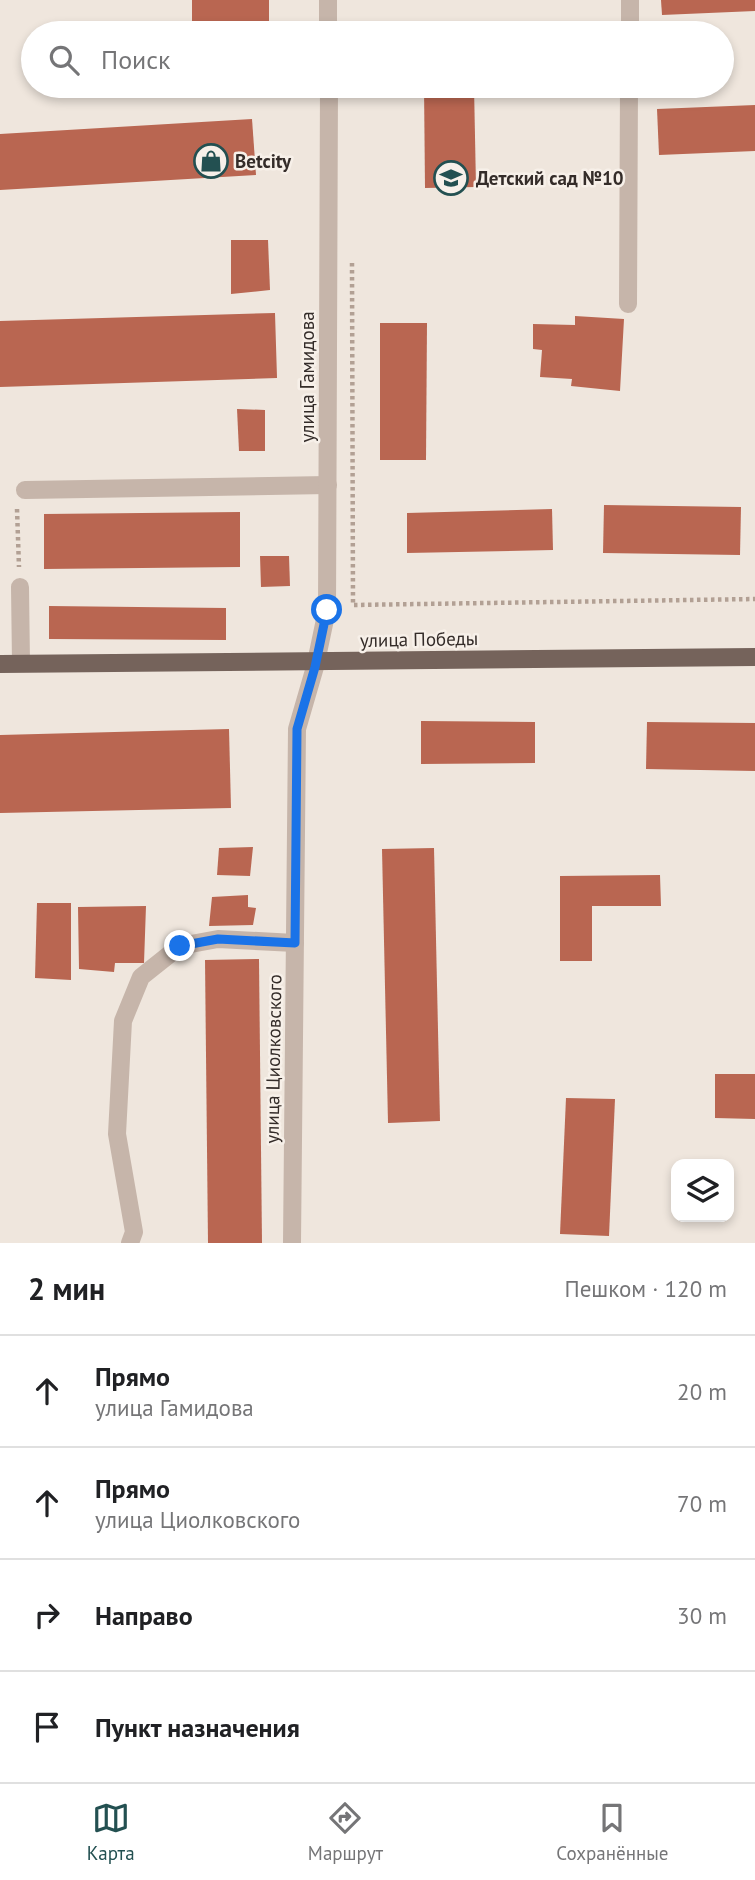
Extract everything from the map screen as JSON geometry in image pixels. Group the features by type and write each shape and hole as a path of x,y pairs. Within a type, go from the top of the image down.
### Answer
{"main road":[{"name":"улица Победы","path":"0,670 755,657"},
{"name":"улица Победы","path":"0,664 755,663"}],"street":[{"path":"328,0 328,21"},
{"path":"630,0 630,21"},
{"name":"улица Гамидова","path":"315,664 327,610 329,98"},
{"path":"628,304 629,98"},
{"path":"25,490 328,485"},
{"path":"20,587 20,663"},
{"name":"улица Циолковского","path":"292,1243 297,729 315,664"},
{"path":"130,1243 134,1232 117,1134 123,1021 141,977 180,946 218,939 295,943"}],"path":[{"path":"352,250 353,605 755,599"},
{"path":"20,587 17,499 25,490"}],"building":[{"path":"192,0 269,0 269,21 192,21"},
{"path":"661,0 755,0 755,11 662,15"},
{"path":"424,98 474,98 476,187 425,188"},
{"path":"755,105 755,151 659,155 657,109"},
{"path":"252,119 256,175 0,190 0,134"},
{"path":"231,240 268,240 270,290 231,294"},
{"path":"275,313 277,378 0,387 0,321"},
{"path":"575,316 624,319 620,391 571,386 572,379 540,377 542,350 533,349 533,324 575,325"},
{"path":"380,323 427,323 426,460 380,460"},
{"path":"237,409 265,410 265,451 239,451"},
{"path":"604,505 741,507 740,555 603,553"},
{"path":"552,509 553,550 407,553 407,513"},
{"path":"240,512 240,567 44,569 44,514"},
{"path":"260,556 289,556 290,586 261,587"},
{"path":"49,606 226,608 226,640 49,639"},
{"path":"421,721 535,722 535,763 421,764"},
{"path":"647,722 755,723 755,771 646,769"},
{"path":"229,729 231,808 0,813 0,735"},
{"path":"253,847 250,876 217,875 219,848"},
{"path":"434,848 440,1121 388,1123 382,849"},
{"path":"660,875 661,906 592,906 592,961 560,961 560,876"},
{"path":"248,895 248,907 256,908 253,925 209,926 212,897"},
{"path":"37,903 71,903 71,980 35,978"},
{"path":"146,906 144,963 115,963 114,972 79,969 78,907"},
{"path":"259,959 262,1243 208,1243 205,960"},
{"path":"715,1074 755,1074 755,1119 715,1118"},
{"path":"566,1098 615,1099 609,1236 560,1234"}],"place":[{"name":"Betcity","path":"211,161"},
{"name":"Детский сад №10","path":"451,178"}],"route":[{"path":"180,946 218,939 295,943 297,729 315,667 327,610"}]}
